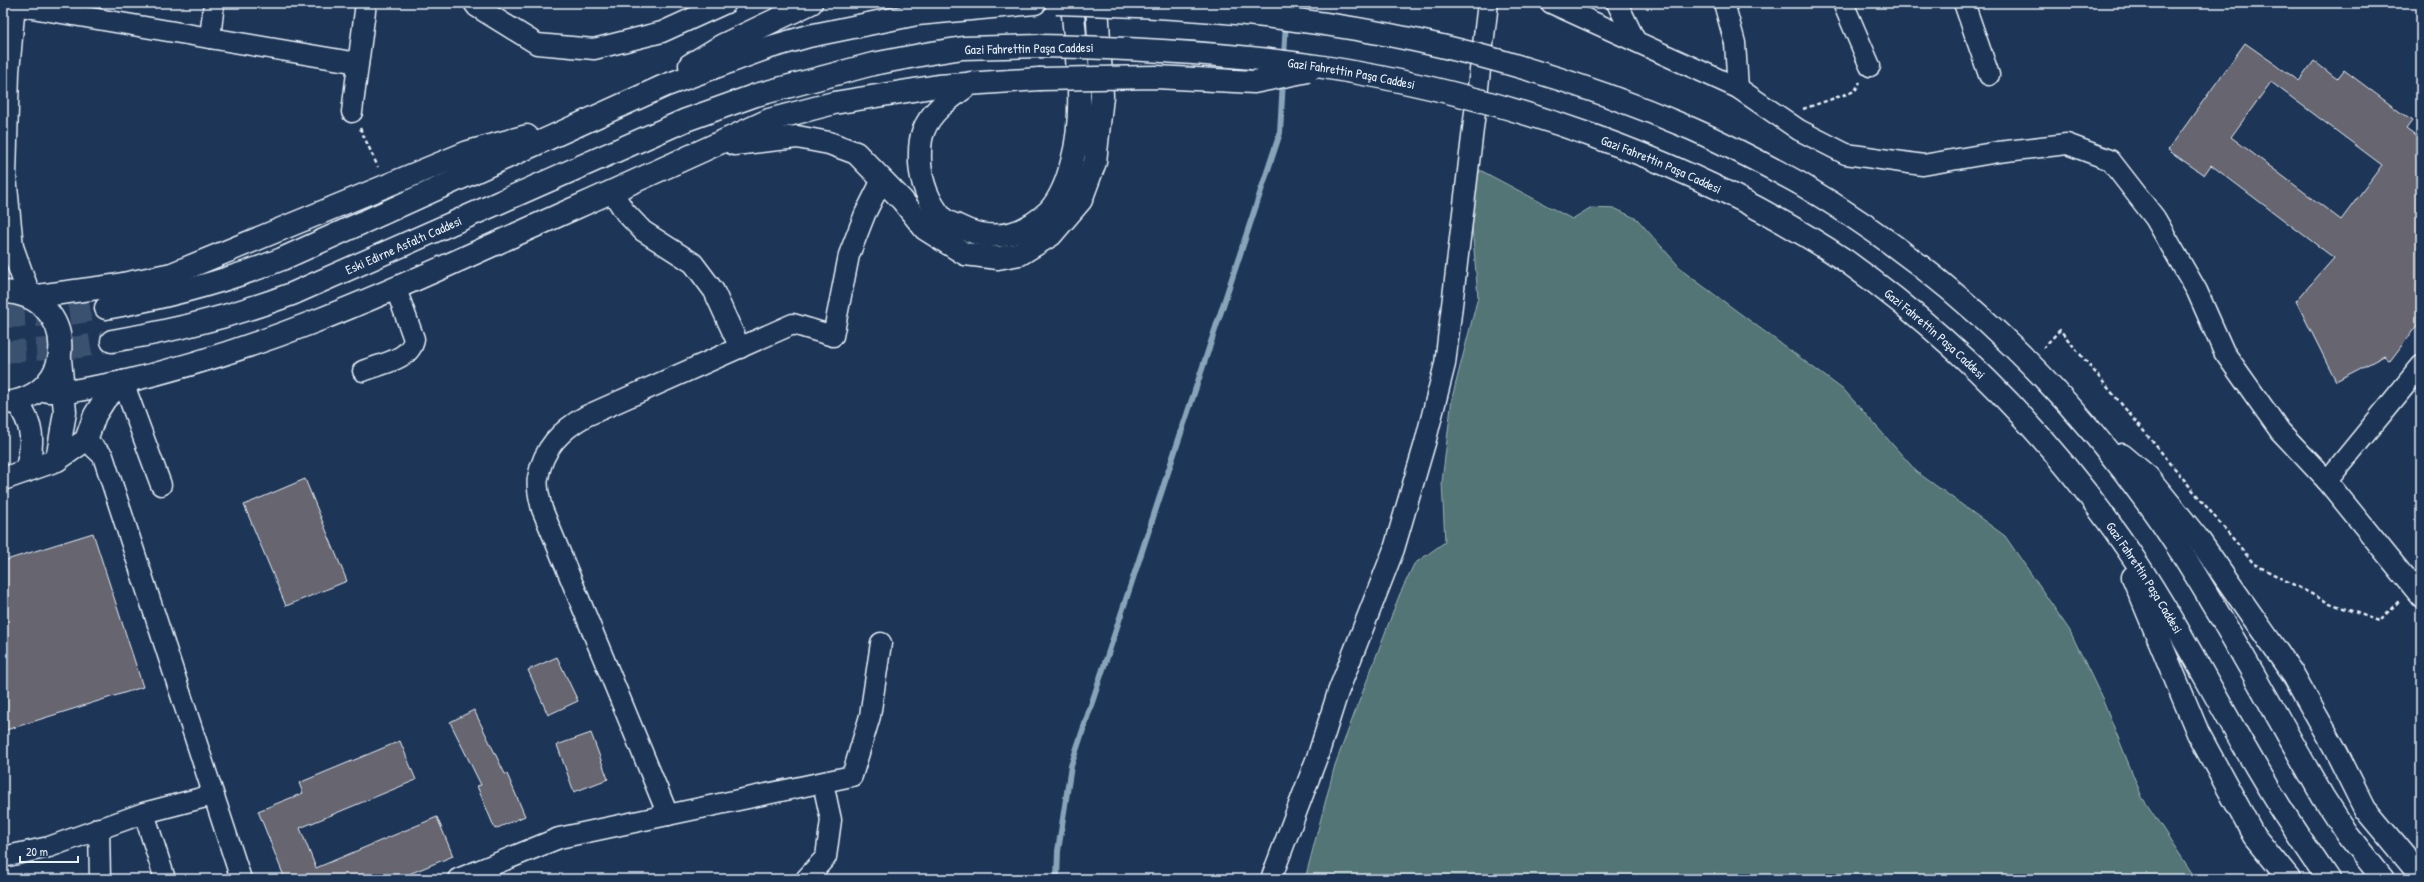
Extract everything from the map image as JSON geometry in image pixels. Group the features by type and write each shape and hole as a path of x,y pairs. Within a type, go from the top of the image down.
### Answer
{"main road":[{"path":"664,86 684,69 723,45 811,3"},
{"path":"106,308 175,294 247,273 341,233 664,86 724,63 809,36 917,14 1035,3"},
{"path":"1056,3 1224,12 1296,20 1370,31 1433,45 1518,68 1644,110 1692,130 1799,183 1866,224 1912,258 1967,303 2030,364 2084,422 2139,492 2182,555 2324,797 2347,834 2383,879"},
{"path":"971,84 949,99 923,132 920,151 921,173 927,194 943,219 974,234 1003,236 1032,225 1050,210 1062,190 1072,163 1078,131 1079,99 1072,3"},
{"path":"709,148 764,139 797,137 829,143 856,153 925,229 965,254 998,258 1020,254 1051,235 1081,200 1095,162 1102,96 1097,3"},
{"path":"14,4 8,72 5,176 12,247 30,297"},
{"name":"Gazi Fahrettin Paşa Caddesi","path":"686,120 763,92 873,64 963,48 1040,46 1121,48 1199,53 1325,68 1387,79 1467,98 1530,116 1634,152 1729,192 1777,218 1846,261 1909,308 1982,373 2034,428 2089,494 2173,621 2266,784 2328,879"},
{"path":"10,402 41,391 63,391 123,382 171,371 231,352 365,303 769,120 834,103 938,86 1039,79 1156,77 1254,82 1325,68"},
{"name":"Eski Edirne Asfaltı Caddesi","path":"112,341 194,326 242,313 292,294 686,120"},
{"path":"30,297 113,286 172,274 468,152 583,122"},
{"path":"3,292 15,292 30,297 45,308 56,323 61,341 60,359 65,412 57,460"},
{"path":"41,391 53,377 60,359"},
{"path":"3,480 57,460 86,440 95,415 105,399 123,382"},
{"path":"10,402 28,417 32,436 31,455 26,471"},
{"path":"2084,422 2148,477 2199,540 2294,676 2336,751 2365,809 2421,876"},
{"path":"2112,528 2198,733 2254,836 2289,879"}],"street":[{"path":"210,38 214,3"},
{"path":"352,112 366,3"},
{"path":"474,3 477,7 537,44 594,49 662,32 726,3"},
{"path":"1271,879 1319,752 1338,692 1394,549 1445,364 1488,3"},
{"path":"1551,3 1738,88 1799,130 1846,154 1923,165 1998,152 2067,144 2110,160 2155,218 2197,291 2224,352 2280,431 2327,481 2418,587"},
{"path":"1617,3 1635,40"},
{"path":"1724,3 1735,42 1738,88"},
{"path":"1843,3 1870,66"},
{"path":"1964,3 1989,75"},
{"path":"14,4 358,63"},
{"path":"668,815 542,509 537,479 548,448 565,428 586,416 793,324 833,336 849,256 865,214 882,180"},
{"path":"612,192 625,212 643,230 693,263 714,291 740,348"},
{"path":"363,371 404,356 413,348 414,339 396,289"},
{"path":"2327,481 2421,366"},
{"path":"123,382 161,485"},
{"path":"86,440 103,456 241,879"},
{"path":"462,878 559,838 852,776 870,716 881,643"},
{"path":"806,879 826,857 831,820 823,783"},
{"path":"3,857 49,847 144,813 213,795"},
{"path":"144,813 165,879"},
{"path":"99,828 100,879"}],"path":[{"path":"1777,114 1815,106 1855,91 1870,66"},
{"path":"352,112 386,185"},
{"path":"2030,364 2060,330 2254,564 2327,602 2379,621 2418,587"}],"green space":[{"path":"1480,170 1572,219 1590,208 1616,209 1637,219 1684,272 1845,391 1917,472 2005,536 2070,631 2103,700 2142,797 2196,879 1305,879 1335,765 1399,596 1414,564 1445,542 1442,482 1452,398 1478,297 1470,202"}],"building":[{"path":"2245,43 2299,81 2314,61 2337,79 2344,70 2412,121 2406,129 2421,140 2421,320 2390,361 2384,356 2336,381 2296,301 2334,258 2211,165 2204,175 2168,150","holes":["2271,82 2382,165 2341,220 2231,137"]},
{"path":"305,479 347,581 286,606 244,505"},
{"path":"93,533 143,687 3,731 3,561"},
{"path":"557,657 578,701 548,715 528,670"},
{"path":"474,710 505,774 507,774 525,816 495,829 477,786 481,785 450,722"},
{"path":"591,733 608,779 574,792 557,745"},
{"path":"400,741 416,780 300,828 316,868 437,817 453,856 397,879 285,879 258,811 303,793 299,783"}],"waterway":[{"path":"1284,57 1287,3"},
{"path":"1057,879 1058,851 1071,766 1280,133 1283,80"}],"tunnel":[{"path":"3,317 64,315 106,308"},
{"path":"3,352 79,347 112,341"}]}
